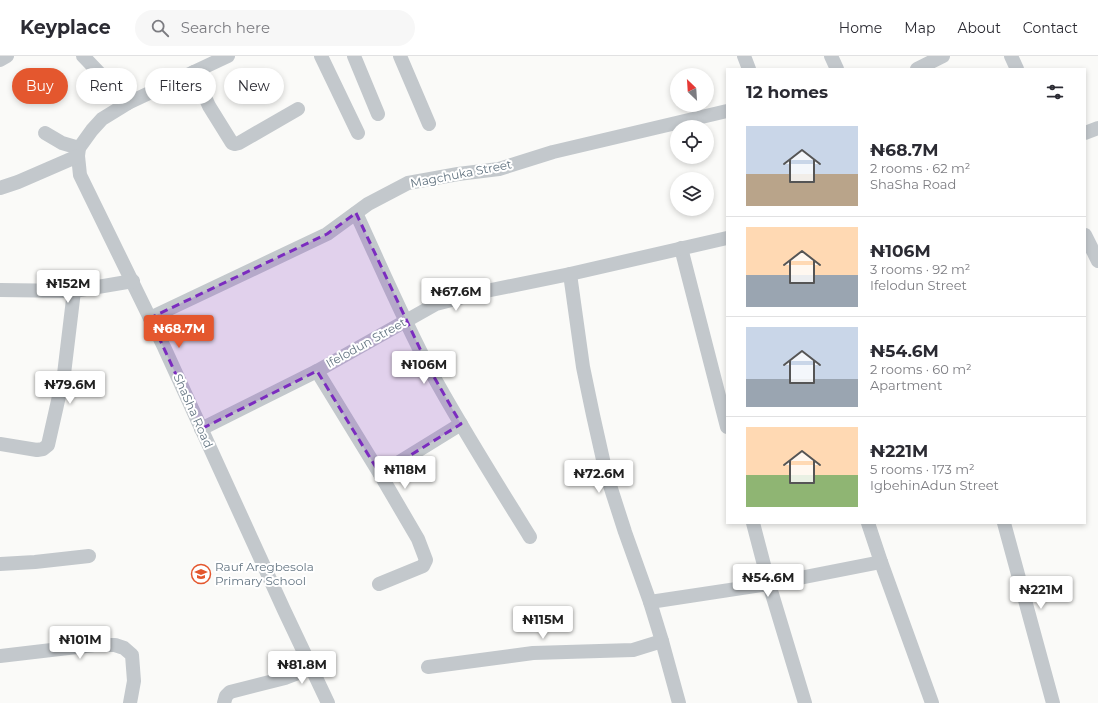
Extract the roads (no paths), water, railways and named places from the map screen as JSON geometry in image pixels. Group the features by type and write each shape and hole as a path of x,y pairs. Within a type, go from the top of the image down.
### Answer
{"street":[{"path":"0,60 7,56"},
{"path":"83,56 94,68"},
{"path":"202,68 228,56"},
{"path":"321,56 358,133"},
{"path":"354,56 378,114"},
{"path":"400,56 429,124"},
{"path":"744,56 749,68"},
{"path":"831,56 837,68"},
{"path":"919,68 943,56"},
{"path":"1012,56 1017,68"},
{"path":"0,188 18,182 79,152 92,130 102,120 126,104"},
{"path":"208,104 232,143 235,144 298,109"},
{"name":"Magchuka Street","path":"150,318 328,234 368,204 408,183 458,174 499,169 553,152 726,111"},
{"path":"1086,133 1098,128"},
{"path":"45,133 79,152"},
{"name":"ShaSha Road","path":"79,152 80,175 133,281 328,703"},
{"path":"356,213 430,370 530,537"},
{"path":"1086,237 1098,260"},
{"name":"Ifelodun Street","path":"201,429 316,371 436,304 486,291 570,274 726,238"},
{"path":"681,248 726,423"},
{"path":"570,274 583,367 606,473 650,602 679,703"},
{"path":"0,290 74,291 133,281"},
{"path":"0,444 37,450 43,449 48,445 64,374 74,291"},
{"path":"316,371 380,474 418,539 426,560 423,566 379,584"},
{"path":"380,474 461,424"},
{"path":"753,524 805,703"},
{"path":"868,524 932,703"},
{"path":"1004,524 1053,703"},
{"path":"0,564 89,556"},
{"path":"650,602 770,584 881,562"},
{"path":"428,666 533,654 633,650 662,641"},
{"path":"0,656 94,646 115,645 124,648 132,655 134,681 130,703"},
{"path":"224,703 226,696 230,692 285,678 311,668"}],"place":[{"name":"Rauf Aregbesola Primary School","path":"201,574"}]}
